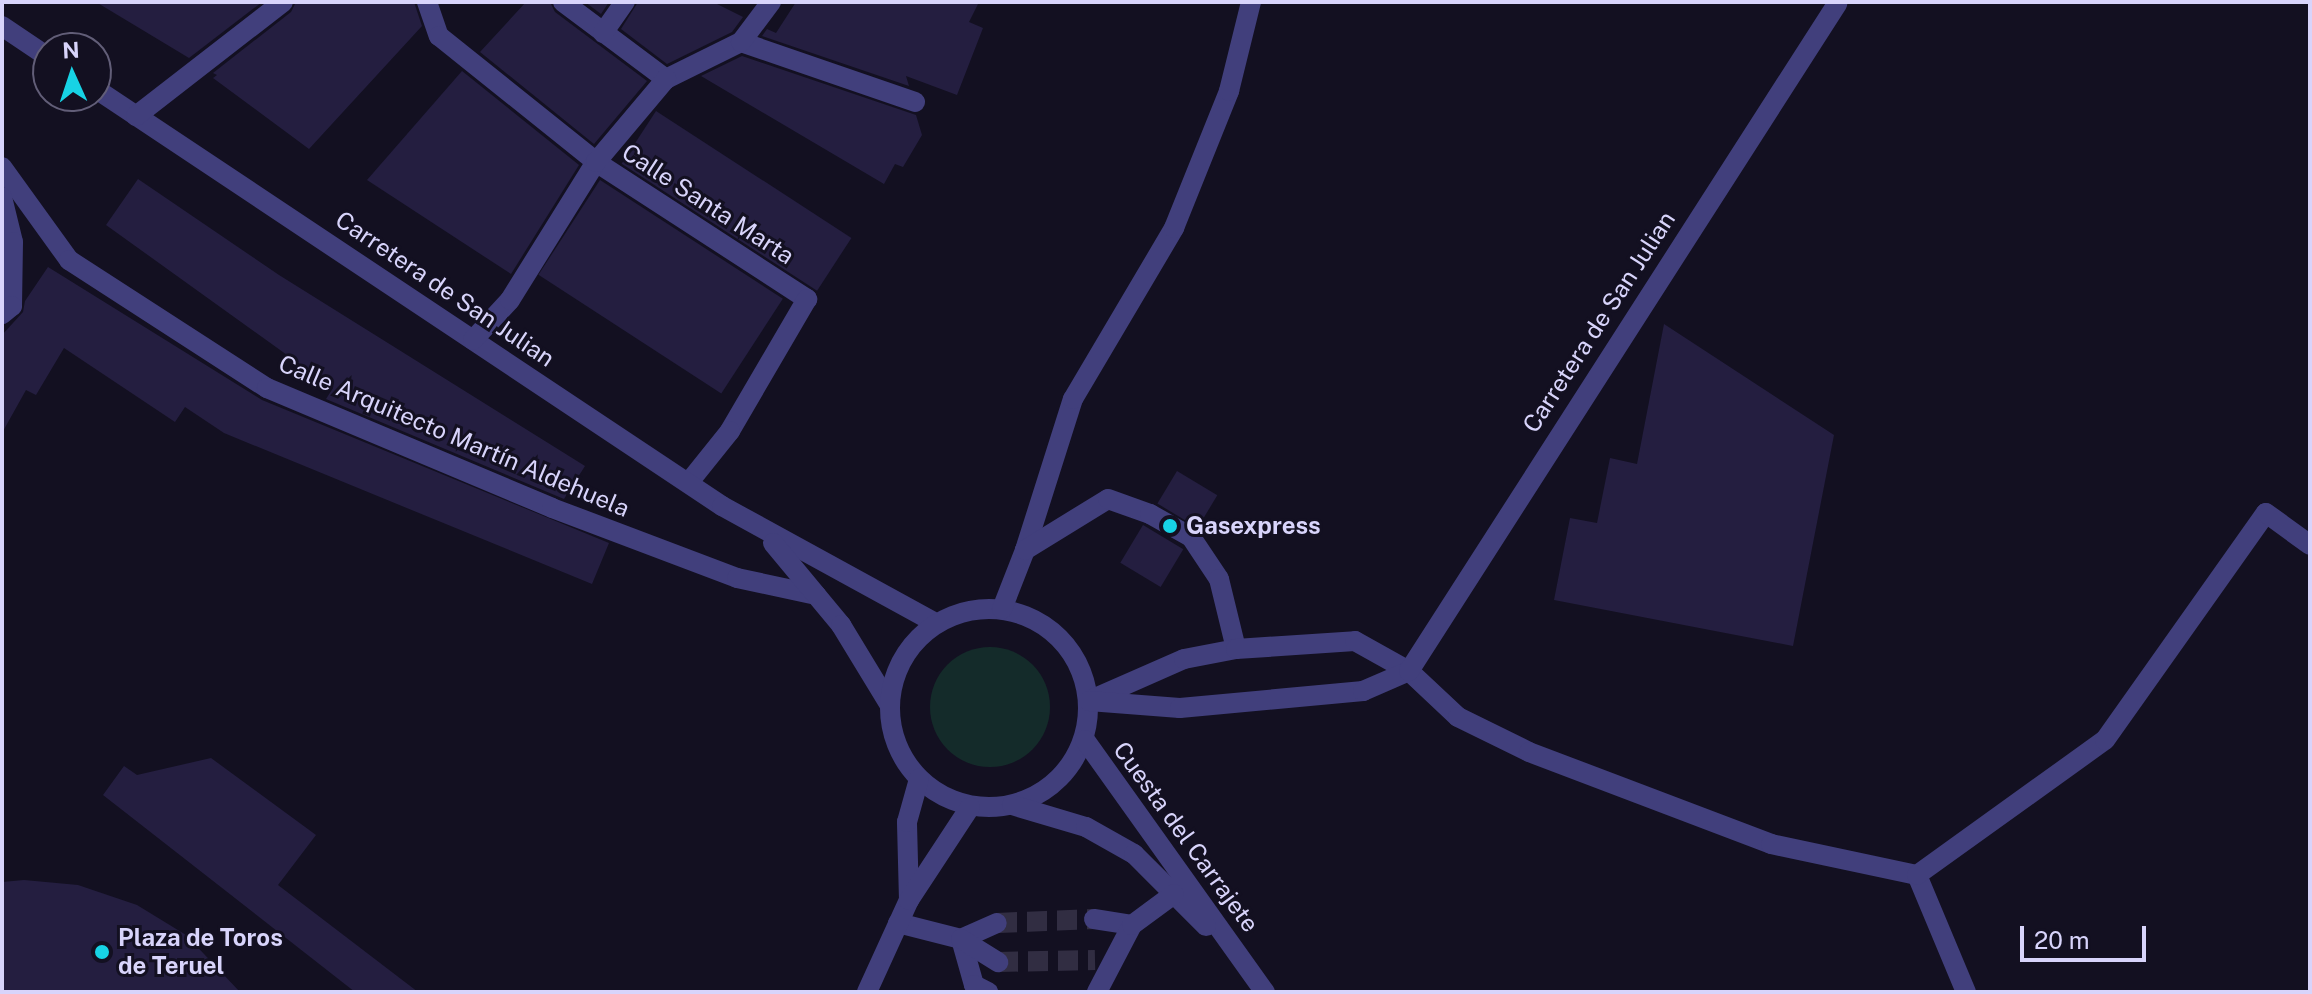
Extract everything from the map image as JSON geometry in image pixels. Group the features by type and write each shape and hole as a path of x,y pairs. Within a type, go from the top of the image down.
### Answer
{"street":[{"path":"136,116 283,2"},
{"name":"Calle Santa Marta","path":"427,2 439,36 596,162 807,299 730,431 689,482"},
{"path":"563,2 666,79"},
{"path":"603,33 625,2"},
{"path":"473,340 510,300 596,162 666,79 741,42 771,2"},
{"path":"1002,609 1025,550 1073,399 1174,228 1229,91 1251,2"},
{"name":"Carretera de San Julian","path":"1409,671 1837,4"},
{"path":"2,26 32,46"},
{"path":"741,42 915,102"},
{"name":"Carretera de San Julian","path":"112,100 766,534 936,623"},
{"name":"Calle Arquitecto Martín Aldehuela","path":"2,167 69,260 267,388 609,530 737,578 816,595"},
{"path":"2,197 13,242 12,306 2,314"},
{"path":"1025,550 1108,499 1150,514 1191,537 1219,579 1236,649"},
{"path":"1089,701 1184,659 1236,649 1355,641 1409,671 1458,717 1529,752 1771,844 1917,875 2105,740 2266,513 2310,545"},
{"name":"Carretera de San Julian","path":"766,534 816,595 889,704"},
{"path":"1002,609 1035,619 1063,640 1081,668 1089,701 1085,740 1068,770 1052,785 1012,805 970,807 919,779 902,757 889,704 895,672 912,644 936,623 969,610 1002,609"},
{"path":"1089,701 1195,707 1363,691 1409,671"},
{"name":"Cuesta del Carrajete","path":"1085,740 1265,992"},
{"path":"909,900 907,822 919,779"},
{"name":"Cuesta del Carrajete","path":"1012,805 1086,827 1134,854 1246,965"},
{"path":"867,992 909,900 970,807"},
{"path":"1917,875 1966,992"},
{"path":"1095,960 1132,925 1174,894"},
{"path":"1094,919 1132,925"},
{"path":"898,923 961,939 998,962"},
{"path":"961,939 997,923"},
{"path":"1097,992 1132,925"},
{"path":"961,939 974,985 988,992"}],"green space":[{"path":"990,647 1013,651 1033,664 1046,684 1050,707 1046,730 1033,750 1013,763 990,767 967,763 947,750 934,730 930,707 934,684 947,664 967,651"}],"building":[{"path":"96,2 262,2 189,58"},
{"path":"296,2 414,2 422,26 309,149 213,78 217,75 213,73 291,12"},
{"path":"526,2 550,2 555,12 647,81 594,144 480,52"},
{"path":"585,2 609,2 601,14"},
{"path":"638,2 713,2 743,17 732,32 667,64 621,29"},
{"path":"796,2 979,2 969,22 983,28 957,95 906,76 909,86 762,36 767,29 776,33"},
{"path":"742,56 916,115 922,135 903,167 895,164 884,184 701,76"},
{"path":"462,71 579,165 511,274 367,180"},
{"path":"656,111 851,238 817,291 622,164"},
{"path":"138,179 279,275 585,466 564,499 326,399 333,388 106,225"},
{"path":"600,180 783,299 721,394 538,275"},
{"path":"48,267 262,400 609,543 592,584 224,433 185,407 175,422 64,348 36,395 26,390 2,433 2,335 23,312 25,301"},
{"path":"1664,324 1834,435 1793,646 1554,600 1570,518 1597,523 1610,458 1637,464"},
{"path":"1177,471 1217,495 1198,528 1157,504"},
{"path":"1143,525 1183,549 1161,587 1120,563"},
{"path":"211,758 316,835 278,885 418,992 355,992 103,795 124,766 137,775"},
{"name":"Plaza de Toros de Teruel","path":"24,880 78,885 137,905 186,935 240,992 2,992 2,882"}],"tunnel":[{"path":"997,923 1094,919"},
{"path":"998,962 1095,960"}],"place":[{"name":"Gasexpress","path":"1170,526"},
{"name":"Plaza de Toros de Teruel","path":"102,952"}]}
